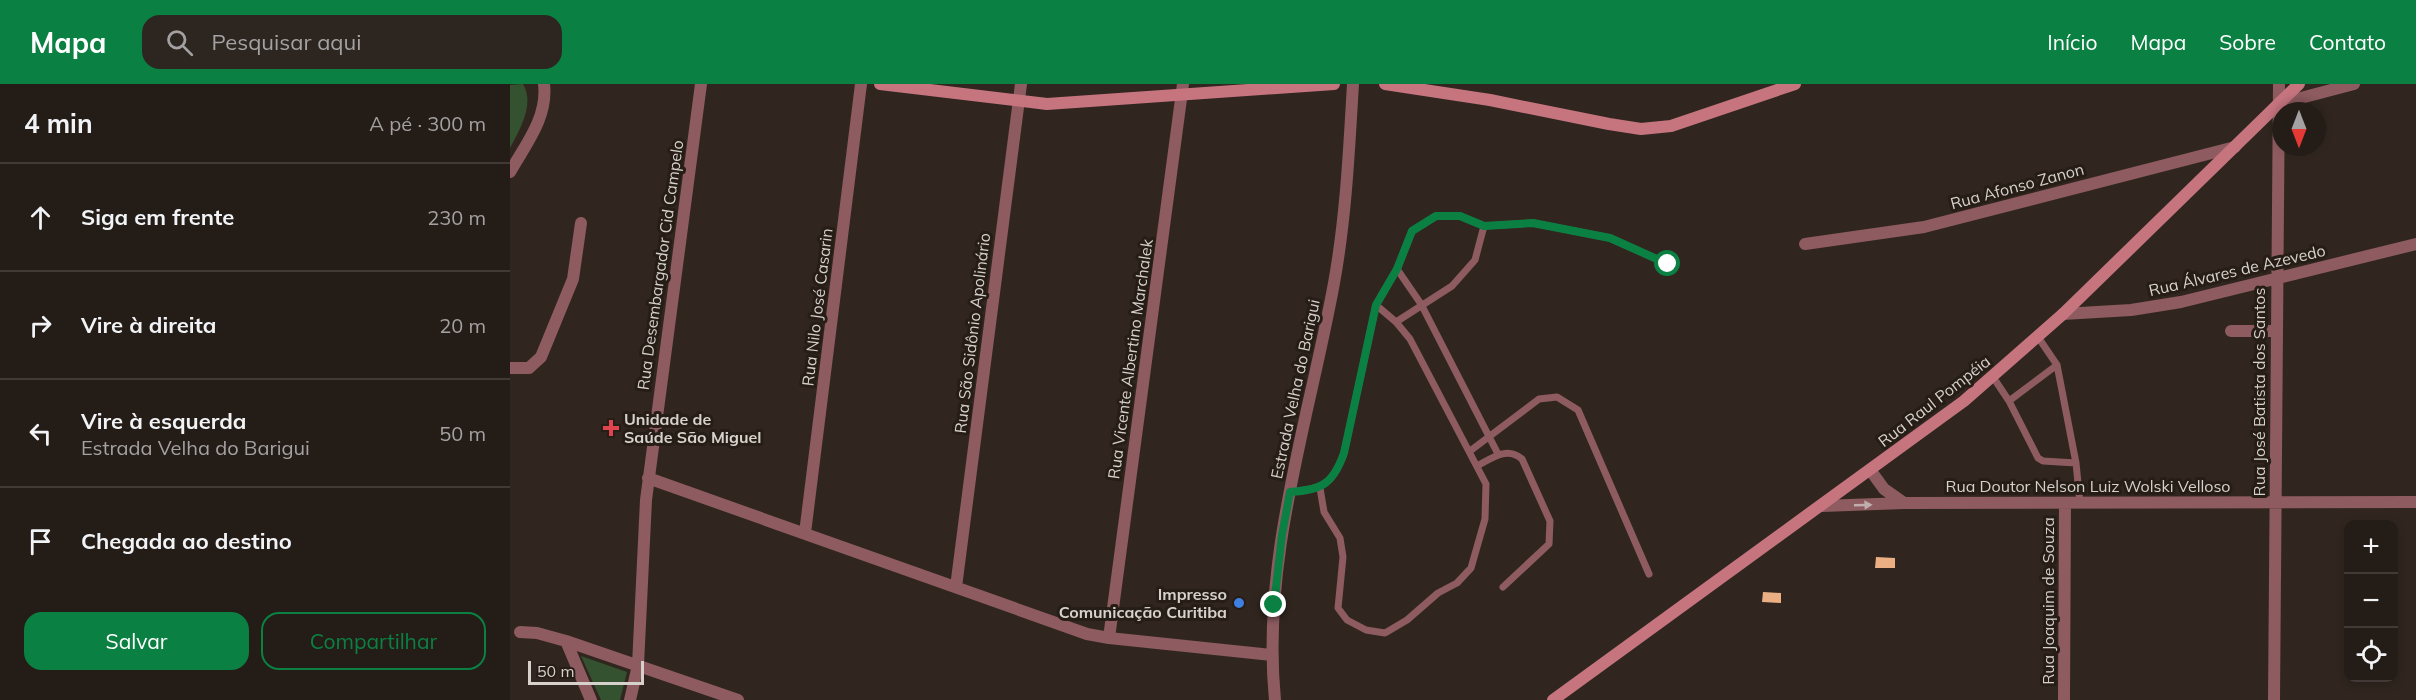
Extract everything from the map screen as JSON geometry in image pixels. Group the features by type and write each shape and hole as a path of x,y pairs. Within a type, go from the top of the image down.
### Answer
{"main road":[{"path":"880,84 1047,104 1182,89 1334,84"},
{"path":"1385,84 1500,101 1641,129 1671,126 1796,84"},
{"name":"Rua Raul Pompéia","path":"2280,102 2299,84"},
{"name":"Rua Raul Pompéia","path":"1553,700 1871,471 1993,377 2063,314 2272,110"}],"street":[{"path":"510,172 541,116 544,105 544,84"},
{"name":"Rua Desembargador Cid Campelo","path":"630,700 638,665 648,478 701,84"},
{"name":"Rua Nilo José Casarin","path":"805,533 861,84"},
{"name":"Rua São Sidônio Apolinário","path":"956,587 1021,84"},
{"name":"Estrada Velha do Barigui","path":"1275,700 1272,655 1277,575 1290,492 1340,247 1353,84"},
{"name":"Rua José Batista dos Santos","path":"2278,102 2279,84"},
{"path":"2286,102 2354,84"},
{"name":"Rua Vicente Albertino Marchalek","path":"1109,638 1182,89"},
{"name":"Rua Afonso Zanon","path":"1805,244 1924,227 2235,147"},
{"name":"Rua José Batista dos Santos","path":"2274,700 2277,156"},
{"path":"510,368 529,368 541,357 573,279 581,223"},
{"name":"Rua Álvares de Azevedo","path":"2063,314 2158,307 2416,244"},
{"path":"2231,331 2276,331"},
{"path":"1871,471 1884,489 1904,503"},
{"path":"648,478 1087,634 1272,655"},
{"name":"Rua Doutor Nelson Luiz Wolski Velloso","path":"1822,506 1904,503 2416,502"},
{"name":"Rua Joaquim de Souza","path":"2064,700 2065,503"},
{"path":"520,632 537,633 566,642 738,700"},
{"path":"566,642 591,700"}],"lane":[{"path":"1290,492 1320,488 1338,470 1344,453 1376,305 1397,269 1412,231 1436,216 1460,216 1484,226 1533,223 1610,238 1668,264"},
{"path":"1396,322 1452,286 1475,260 1484,226"},
{"path":"1397,269 1422,304 1498,454"},
{"path":"1320,488 1324,512 1340,538 1343,557 1338,608 1347,620 1365,630 1385,633 1407,620 1438,593 1457,583 1471,568 1485,519 1486,484 1410,339 1396,322 1376,305"},
{"path":"2038,337 2057,365 2076,463 2080,503"},
{"path":"2008,401 2057,365"},
{"path":"1993,377 2038,458 2076,463"},
{"path":"1470,451 1539,399 1557,397 1578,410 1649,574"},
{"path":"1477,466 1498,454 1510,452 1522,459 1550,521 1549,544 1503,587"}],"green space":[{"path":"523,84 527,108 522,125 510,148 510,85"},
{"path":"581,656 627,672 620,700 601,700"}],"building":[{"path":"1876,557 1895,558 1895,568 1875,568"},
{"path":"1763,592 1781,593 1781,603 1762,602"}],"place":[{"name":"Unidade de Saúde São Miguel","path":"611,428"},
{"name":"Impresso Comunicação Curitiba","path":"1239,603"}],"route":[{"path":"1274,605 1282,535 1290,492 1320,488 1338,470 1344,453 1376,305 1397,269 1412,231 1436,216 1460,216 1484,226 1533,223 1610,238 1668,264"}]}
